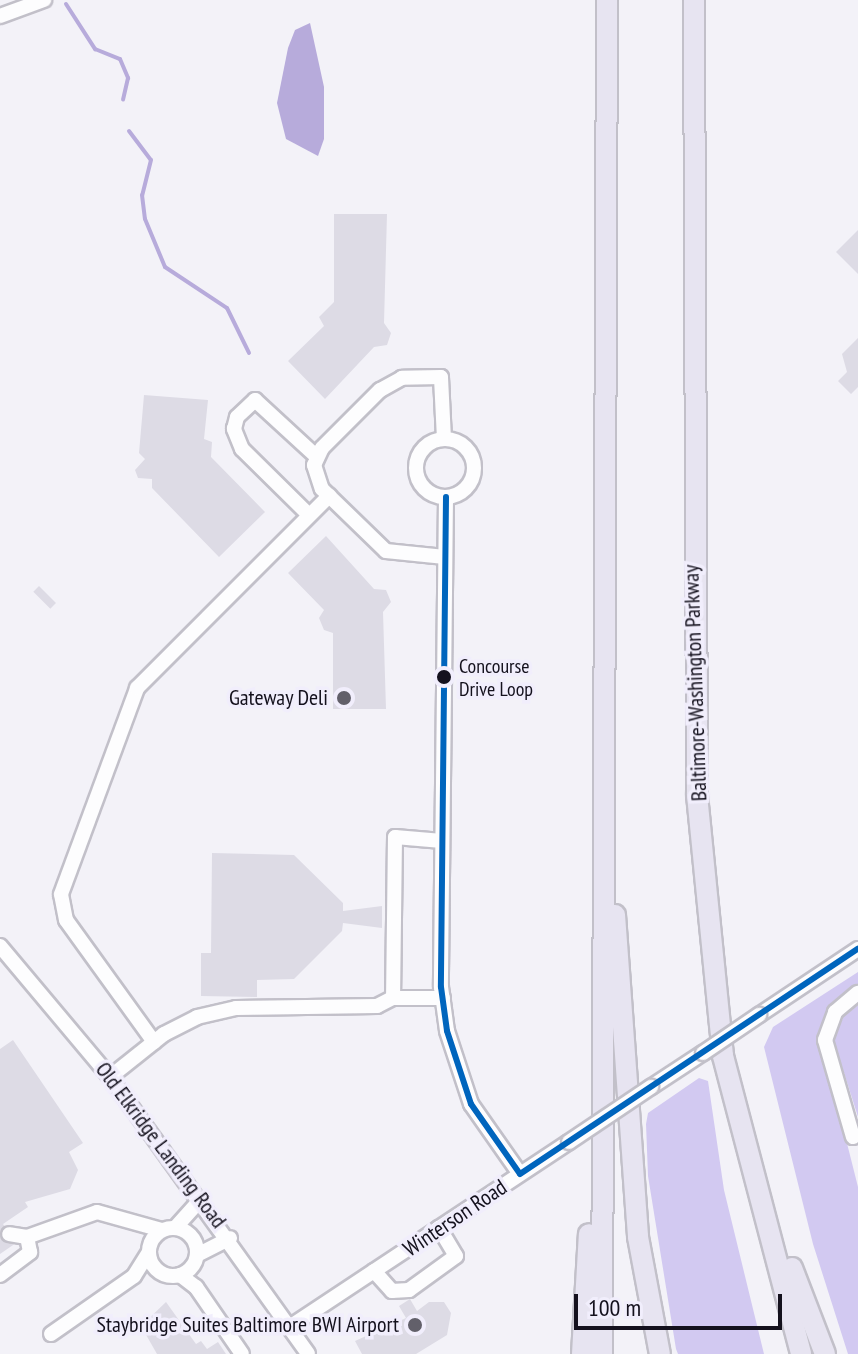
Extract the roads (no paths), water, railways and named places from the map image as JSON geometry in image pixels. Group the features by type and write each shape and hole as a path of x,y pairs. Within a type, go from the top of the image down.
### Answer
{"highway":[{"path":"602,1354 602,675 607,0"},
{"name":"Baltimore-Washington Parkway","path":"694,0 692,702 719,994 736,1118 801,1354"},
{"path":"604,396 615,467 613,774 622,1066 638,1237 660,1354"},
{"path":"582,1354 589,1241 590,765 602,675"},
{"path":"719,994 780,1230 825,1354"}],"street":[{"path":"0,16 44,0"},
{"path":"444,439 441,377 402,378 380,390 317,457 316,476 329,496 386,551 445,557"},
{"path":"309,515 242,449 234,429 237,417 255,400 317,457"},
{"path":"444,439 467,449 474,467 464,490 446,497 423,487 416,469 421,451 444,439"},
{"path":"154,1042 66,920 61,894 137,688 329,496"},
{"path":"446,497 443,998 456,1067 471,1104 520,1174"},
{"path":"393,998 395,837 442,841"},
{"name":"Old Elkridge Landing Road","path":"0,946 110,1077 230,1238 308,1354"},
{"name":"Winterson Road","path":"291,1326 858,949"},
{"path":"853,1137 825,1040 835,1012 858,993"},
{"path":"110,1077 154,1042 197,1017 236,1008 377,1006 393,998 443,998"},
{"path":"51,1334 134,1276 149,1248 201,1199"},
{"path":"9,1234 27,1237 43,1226 97,1212 192,1236 190,1266 196,1287 242,1354"},
{"path":"135,1220 162,1273"},
{"path":"374,1271 399,1293 456,1256 439,1228"},
{"path":"0,1275 30,1252 27,1237"},
{"path":"134,1276 190,1266 230,1238"}],"waterway":[{"path":"66,4 95,49 120,59 128,78 123,99"},
{"path":"129,131 151,160 142,195 145,219 165,267 227,308 249,353"}],"place":[{"name":"Concourse Drive Loop","path":"444,677"},
{"name":"Gateway Deli","path":"344,698"},
{"name":"Staybridge Suites Baltimore BWI Airport","path":"415,1325"}]}
